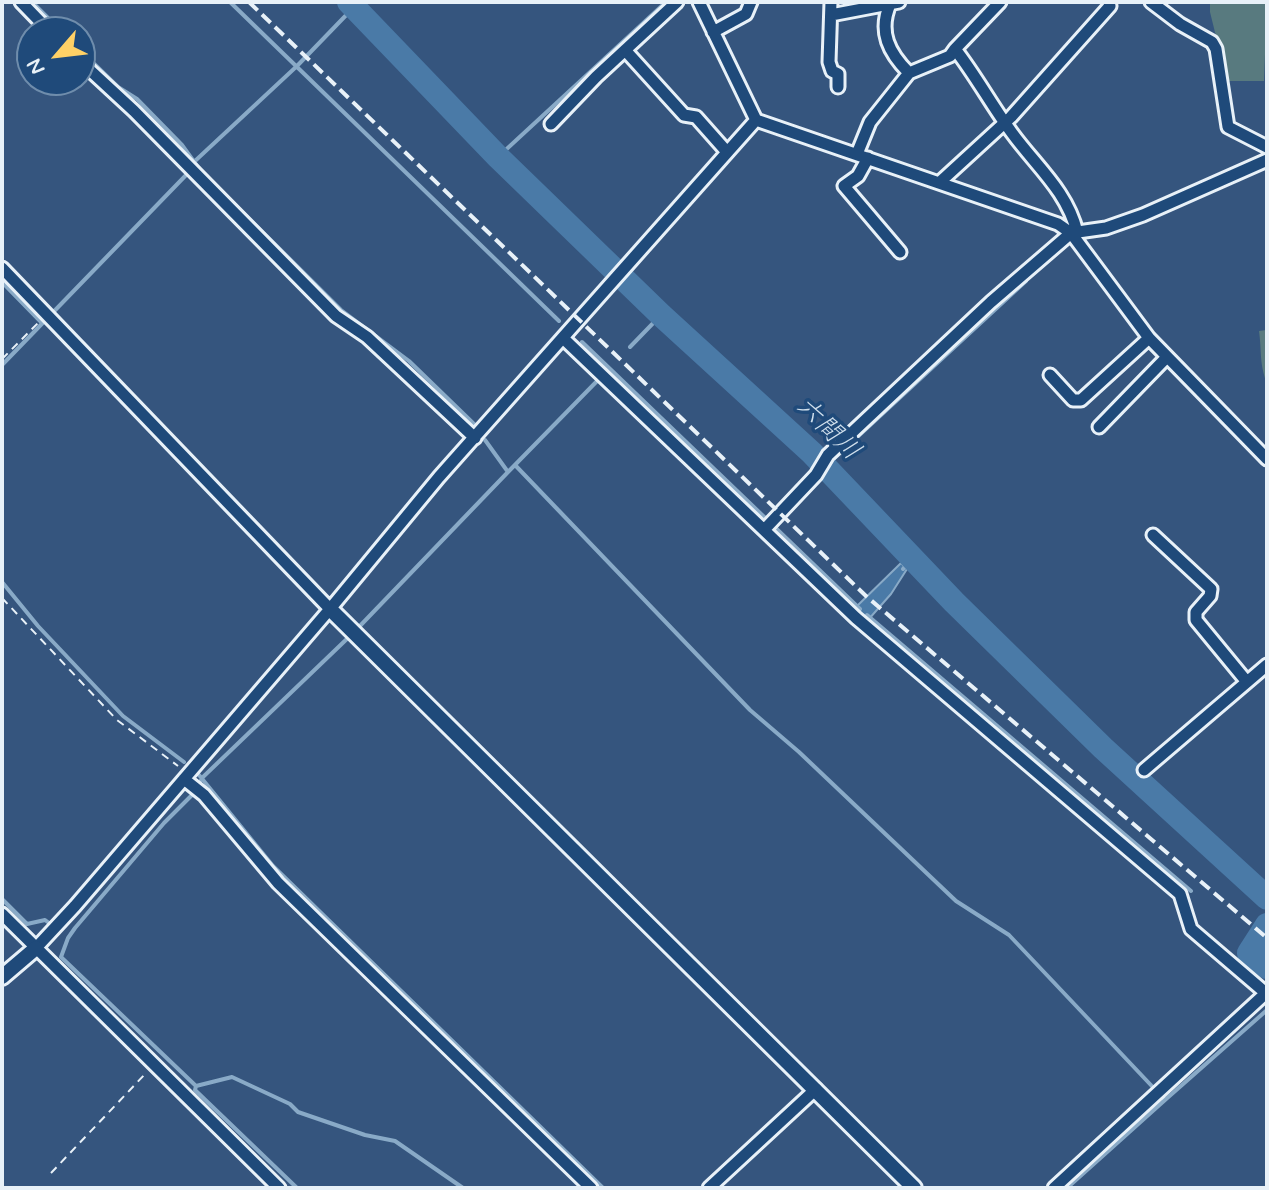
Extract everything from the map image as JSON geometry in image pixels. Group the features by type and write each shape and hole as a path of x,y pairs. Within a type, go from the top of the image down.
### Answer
{"street":[{"path":"551,124 677,2"},
{"path":"699,2 756,120 940,182 1074,232"},
{"path":"713,32 746,14 751,2"},
{"path":"900,252 844,186 858,176 870,122 909,73 950,56 1000,2"},
{"path":"1151,2 1180,24 1212,42 1216,49 1228,127 1267,147"},
{"path":"895,3 884,24 888,46 909,73"},
{"path":"838,87 838,74 832,71 829,62 831,8 895,3"},
{"path":"940,182 1005,123 1111,3"},
{"path":"955,49 1005,123 1060,192 1069,206 1074,232 1149,338 1267,459"},
{"path":"625,50 684,115 696,117 727,152"},
{"path":"96,77 336,316 367,337 475,438"},
{"path":"2,977 36,948 188,779 439,477 756,120"},
{"path":"768,525 816,475 828,455 991,302 1074,232 1106,228 1143,215 1267,160"},
{"path":"2,268 330,609 914,1188"},
{"path":"1050,375 1073,400 1081,400 1149,338"},
{"path":"564,339 768,525 903,660 1180,894 1191,929 1266,994 1054,1188"},
{"path":"1099,427 1167,357"},
{"path":"1153,535 1211,589 1210,596 1196,612 1196,620 1247,682"},
{"path":"1144,770 1267,665"},
{"path":"188,779 278,883 591,1188"},
{"path":"2,914 279,1188"},
{"path":"709,1188 816,1089"}],"path":[{"path":"2,359 38,323"},
{"path":"2,598 117,720 188,779"},
{"path":"51,1173 154,1065"}],"green space":[{"path":"1210,2 1267,2 1264,81 1227,81"},
{"path":"1259,331 1267,332 1267,384"}],"water":[{"path":"901,563 907,569 891,594 868,620 855,608"}],"waterway":[{"path":"32,2 46,16"},
{"path":"230,2 559,321"},
{"name":"六間川","path":"349,2 498,157 661,315 812,453 954,602 1103,748 1267,898"},
{"path":"498,157 666,2"},
{"path":"195,161 297,66 354,7"},
{"path":"96,66 118,87 137,99 182,145 200,170 341,310 409,361 474,424"},
{"path":"2,365 189,172"},
{"path":"827,465 1026,281"},
{"path":"2,282 42,323"},
{"path":"630,347 661,315"},
{"path":"582,342 860,609"},
{"path":"485,440 508,472 600,378"},
{"path":"515,465 750,710 799,752 956,901 1009,935 1165,1100 1267,1010"},
{"path":"357,629 508,472"},
{"path":"903,569 912,558"},
{"path":"2,582 38,626 123,716 184,762"},
{"path":"867,615 1191,891"},
{"path":"297,1188 61,957 75,928 164,823 192,795 203,777 351,635"},
{"path":"199,775 273,866 603,1188"},
{"path":"2,899 27,924 45,920 49,923"},
{"name":"六間川","path":"1267,925 1249,953 1267,967"},
{"path":"196,1086 232,1077 290,1104 298,1112 365,1135 395,1141 463,1188"},
{"path":"1067,1188 1165,1100"}],"railway":[{"path":"249,2 866,596 1267,938"}]}
